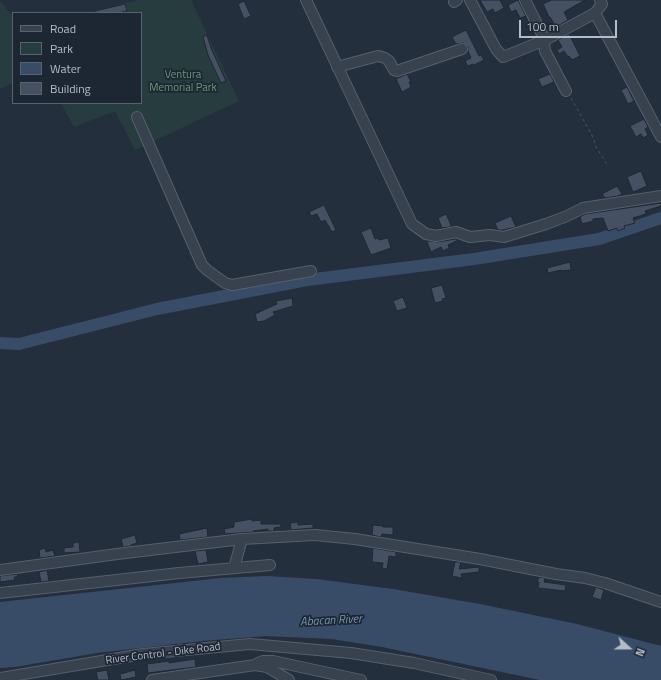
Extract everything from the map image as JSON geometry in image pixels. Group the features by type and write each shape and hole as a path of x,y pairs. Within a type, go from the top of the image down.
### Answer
{"street":[{"path":"306,0 412,224 426,234 436,236 456,232 470,237 490,234 504,237 546,224 583,208 661,196"},
{"path":"470,0 496,50 503,57 545,40 595,13 602,4 600,0"},
{"path":"525,0 545,40 545,52 566,91"},
{"path":"595,13 661,137"},
{"path":"337,67 378,56 389,61 393,69 397,71 462,49"},
{"path":"137,117 202,265 207,270 225,283 232,285 311,271"},
{"path":"0,570 242,539 315,535 355,539 585,578 605,583 661,602"},
{"path":"234,568 242,539"},
{"path":"0,593 179,573 270,565"},
{"name":"River Control - Dike Road","path":"0,678 143,654 250,644 303,648 325,652 350,653 414,663 491,680"},
{"path":"256,665 263,661 273,661 361,680"},
{"path":"152,680 249,665 267,667 289,680"}],"path":[{"path":"566,91 608,166"}],"green space":[{"name":"Ventura Memorial Park","path":"138,0 191,0 239,101 135,150 115,111 74,127 62,104 142,104 142,12 88,12"},
{"path":"0,1 12,16 12,83 0,89"}],"water":[{"name":"Abacan River","path":"267,576 316,579 393,589 480,604 577,624 661,646 661,680 540,680 382,647 332,639 265,636 202,641 97,653 15,667 0,668 0,602 221,578"}],"building":[{"path":"480,0 500,0 504,8 495,13 493,9 487,12"},
{"path":"518,0 526,16 520,18 516,10 511,12 508,5"},
{"path":"551,0 585,0 564,12 568,20 556,27 543,4"},
{"path":"244,1 251,16 244,19 238,4"},
{"path":"125,4 127,11 95,12"},
{"path":"466,30 479,56 481,55 484,60 468,66 465,61 471,58 468,47 463,43 456,44 452,37"},
{"path":"569,34 580,56 572,60 564,51 559,54 557,50 562,47 558,40"},
{"path":"207,35 211,48 226,81 221,83 208,55 203,37"},
{"path":"407,74 411,82 409,82 411,87 402,92 396,79"},
{"path":"550,74 554,82 542,87 538,79"},
{"path":"627,87 634,101 628,104 621,90"},
{"path":"644,119 648,127 645,129 648,135 643,138 641,134 636,137 630,126"},
{"path":"641,171 647,186 633,192 627,177"},
{"path":"617,186 622,194 605,198 602,194"},
{"path":"661,203 661,206 645,211 646,214 633,218 635,223 624,226 625,228 618,231 617,228 608,231 603,218 593,219 593,221 582,224 580,217 585,214"},
{"path":"324,205 336,230 332,232 325,220 321,222 317,214 311,216 309,212"},
{"path":"446,214 451,225 450,227 442,228 438,218"},
{"path":"511,216 516,227 498,230 495,223"},
{"path":"371,228 375,239 378,238 379,240 388,238 391,248 371,255 361,232"},
{"path":"458,240 448,245 449,248 443,251 441,247 431,252 427,242 437,242"},
{"path":"570,262 571,270 561,270 548,273 547,268"},
{"path":"442,285 446,298 442,299 443,301 435,303 431,288"},
{"path":"403,297 407,308 397,311 393,301"},
{"path":"292,298 293,306 273,312 275,315 264,321 257,322 255,314 277,304 276,301"},
{"path":"252,519 252,521 261,520 261,524 281,524 281,527 274,528 274,531 268,531 268,529 253,531 254,532 225,534 224,529 234,527 234,522"},
{"path":"298,522 298,525 313,524 313,528 291,530 290,523"},
{"path":"373,525 393,527 393,535 382,534 381,537 372,535"},
{"path":"207,528 208,537 180,540 179,534"},
{"path":"135,535 137,543 131,546 123,547 121,539"},
{"path":"79,542 80,552 64,553 64,548 73,547 73,543"},
{"path":"45,548 46,552 53,550 55,556 40,558 39,550"},
{"path":"373,548 396,552 396,557 389,556 387,569 382,568 383,563 372,562"},
{"path":"206,550 208,562 198,564 195,551"},
{"path":"455,562 461,562 459,569 479,567 479,572 461,574 462,578 452,576"},
{"path":"47,570 49,581 41,582 39,572"},
{"path":"17,574 18,577 14,577 15,580 0,582 0,576"},
{"path":"539,577 545,578 544,582 566,585 565,591 538,588 539,582 537,582"},
{"path":"596,587 604,590 601,600 592,597"},
{"path":"195,659 196,667 148,673 147,664 169,661 169,663"},
{"path":"107,670 109,680 98,680 96,672"},
{"path":"135,670 136,677 121,680 120,674"}],"waterway":[{"path":"0,343 19,344 157,309 307,280 474,259 599,239 661,218"}]}
